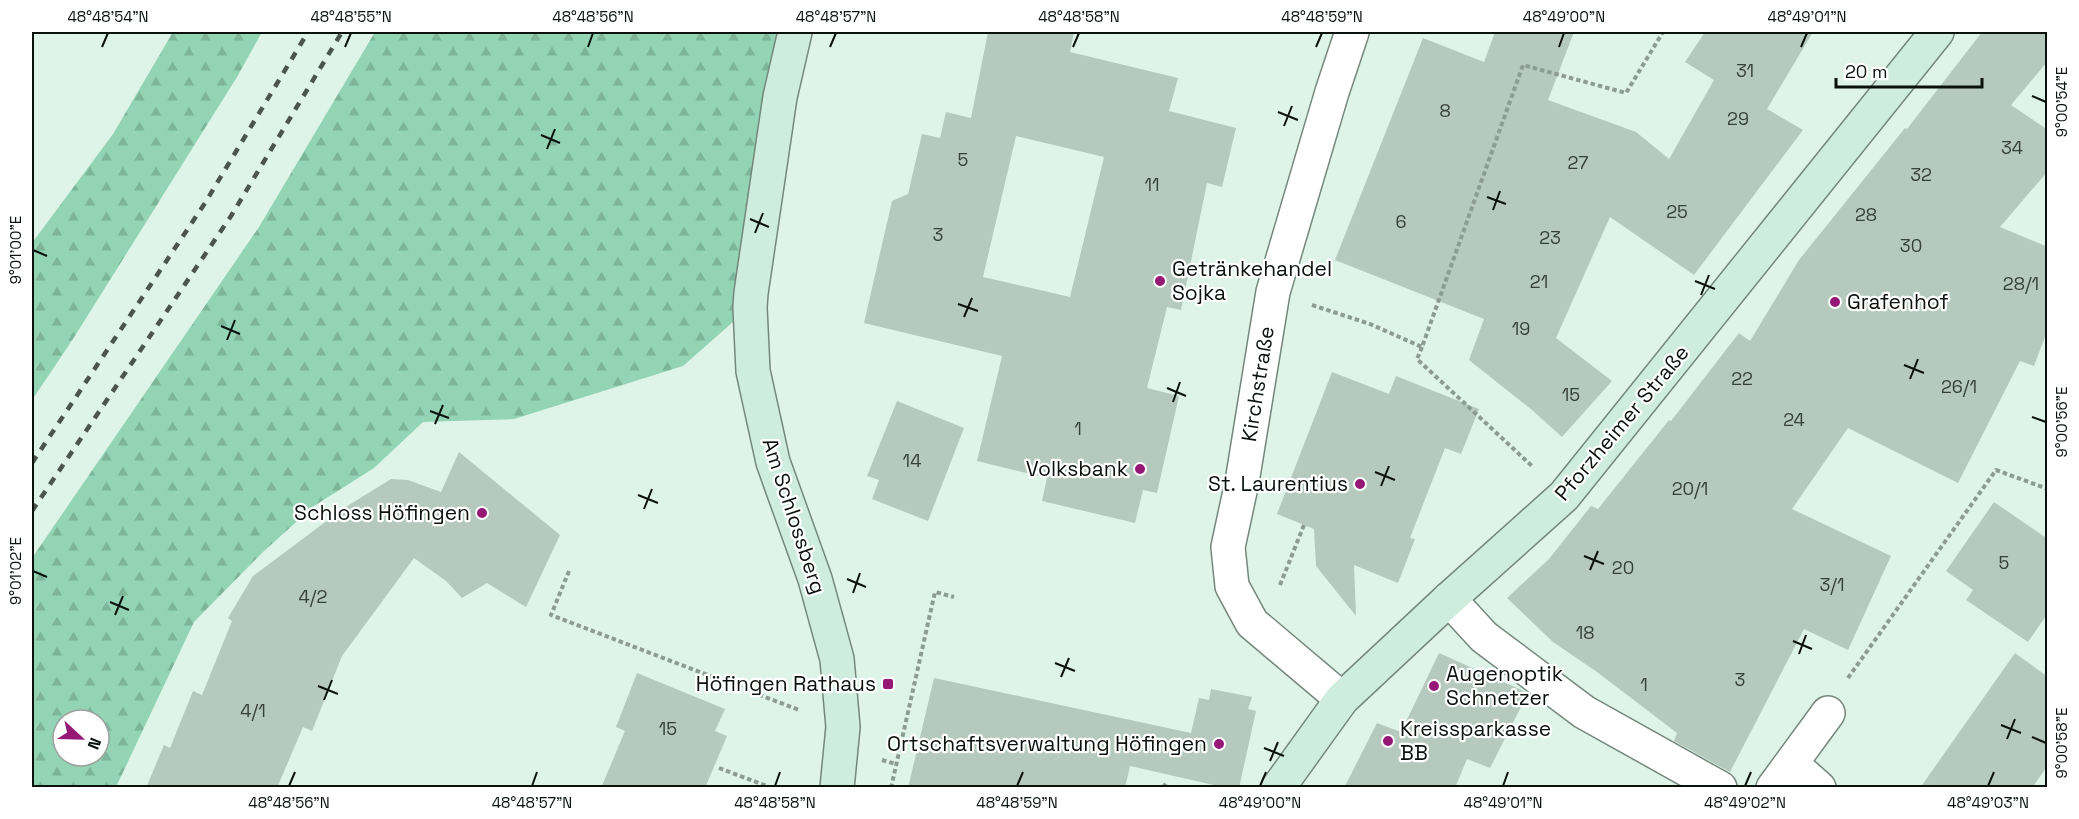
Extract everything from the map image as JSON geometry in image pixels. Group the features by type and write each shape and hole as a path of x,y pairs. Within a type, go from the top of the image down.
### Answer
{"street":[{"name":"Am Schlossberg","path":"795,32 780,97 751,292 753,370 773,462 815,579 837,659 843,727 837,788"},
{"name":"Kirchstraße","path":"1342,699 1252,623 1232,586 1228,547 1242,482 1273,292 1352,32"},
{"name":"Pforzheimer Straße","path":"1280,787 1342,699 1564,496 1937,32"},
{"path":"1449,599 1484,637 1584,712 1720,788"},
{"path":"1819,788 1782,776 1828,713"}],"path":[{"path":"1564,496 1417,359 1523,65 1626,93 1663,32"},
{"path":"1273,292 1370,324 1422,347"},
{"path":"1828,713 1839,690 1996,470 2048,489"},
{"path":"1252,623 1274,600 1304,525"},
{"path":"569,571 551,615 843,727"},
{"path":"891,788 935,592 954,597"},
{"path":"719,768 772,788"},
{"path":"1163,784 1168,788"}],"green space":[{"path":"173,32 262,32 237,77 73,339 32,400 32,243 113,134"},
{"path":"375,32 796,32 750,307 683,366 514,419 423,422 374,468 314,506 263,552 194,622 116,787 32,788 32,558 259,227"}],"building":[{"path":"988,32 1074,32 1070,52 1178,78 1169,111 1236,128 1222,187 1207,183 1181,310 1167,307 1147,388 1179,396 1157,493 1143,490 1135,523 1042,501 1047,478 977,461 1002,356 864,323 892,201 908,194 922,134 940,138 946,112 971,118","holes":["1016,136 1104,157 1070,297 983,277"]},
{"path":"1495,32 1574,32 1548,100 1636,132 1669,159 1714,80 1685,62 1705,32 1813,32 1767,109 1803,130 1694,275 1610,217 1556,338 1612,381 1562,437 1469,360 1484,319 1335,260 1423,38 1484,62"},
{"path":"1982,32 2047,32 2047,62 2011,105 2048,130 2048,171 2000,227 2048,247 2048,329 2034,366 2020,361 1958,483 1848,428 1792,509 1891,556 1848,650 1804,629 1730,772 1674,741 1677,733 1597,672 1553,642 1507,598 1549,559 1591,506 1598,509 1669,420 1671,421 1739,333 1750,341 1799,260 1905,128 1907,129"},
{"name":"St. Laurentius","path":"1332,372 1389,394 1396,376 1479,409 1461,454 1445,448 1410,538 1415,539 1398,583 1354,565 1356,616 1316,566 1314,529 1277,514"},
{"path":"897,401 964,428 928,521 872,499 879,480 867,476"},
{"path":"459,452 560,535 526,607 487,583 462,598 446,581 414,558 342,656 312,731 303,727 277,788 146,788 164,745 170,748 193,691 202,695 232,621 228,618 253,576 344,508 391,479 408,480 441,492"},
{"path":"1994,502 2048,539 2048,613 2028,642 1966,600 1973,590 1946,571"},
{"path":"1439,653 1528,693 1490,768 1467,759 1455,788 1344,788 1377,723 1401,732"},
{"path":"2015,653 2048,677 2048,765 2032,788 1920,788"},
{"path":"637,673 725,709 715,731 727,736 705,788 601,788 625,731 616,727"},
{"path":"934,678 1191,733 1199,698 1209,700 1211,689 1252,697 1248,709 1256,711 1239,788 1227,788 1130,766 1125,788 908,788"}],"railway":[{"path":"32,463 205,203 308,32"},
{"path":"32,511 231,216 342,32"}],"place":[{"name":"Getränkehandel Sojka","path":"1160,281"},
{"name":"Grafenhof","path":"1835,302"},
{"name":"Volksbank","path":"1140,469"},
{"name":"St. Laurentius","path":"1360,484"},
{"name":"Schloss Höfingen","path":"482,513"},
{"name":"Höfingen Rathaus","path":"888,684"},
{"name":"Augenoptik Schnetzer","path":"1434,686"},
{"name":"Kreissparkasse BB","path":"1388,741"},
{"name":"Ortschaftsverwaltung Höfingen","path":"1219,744"}]}
